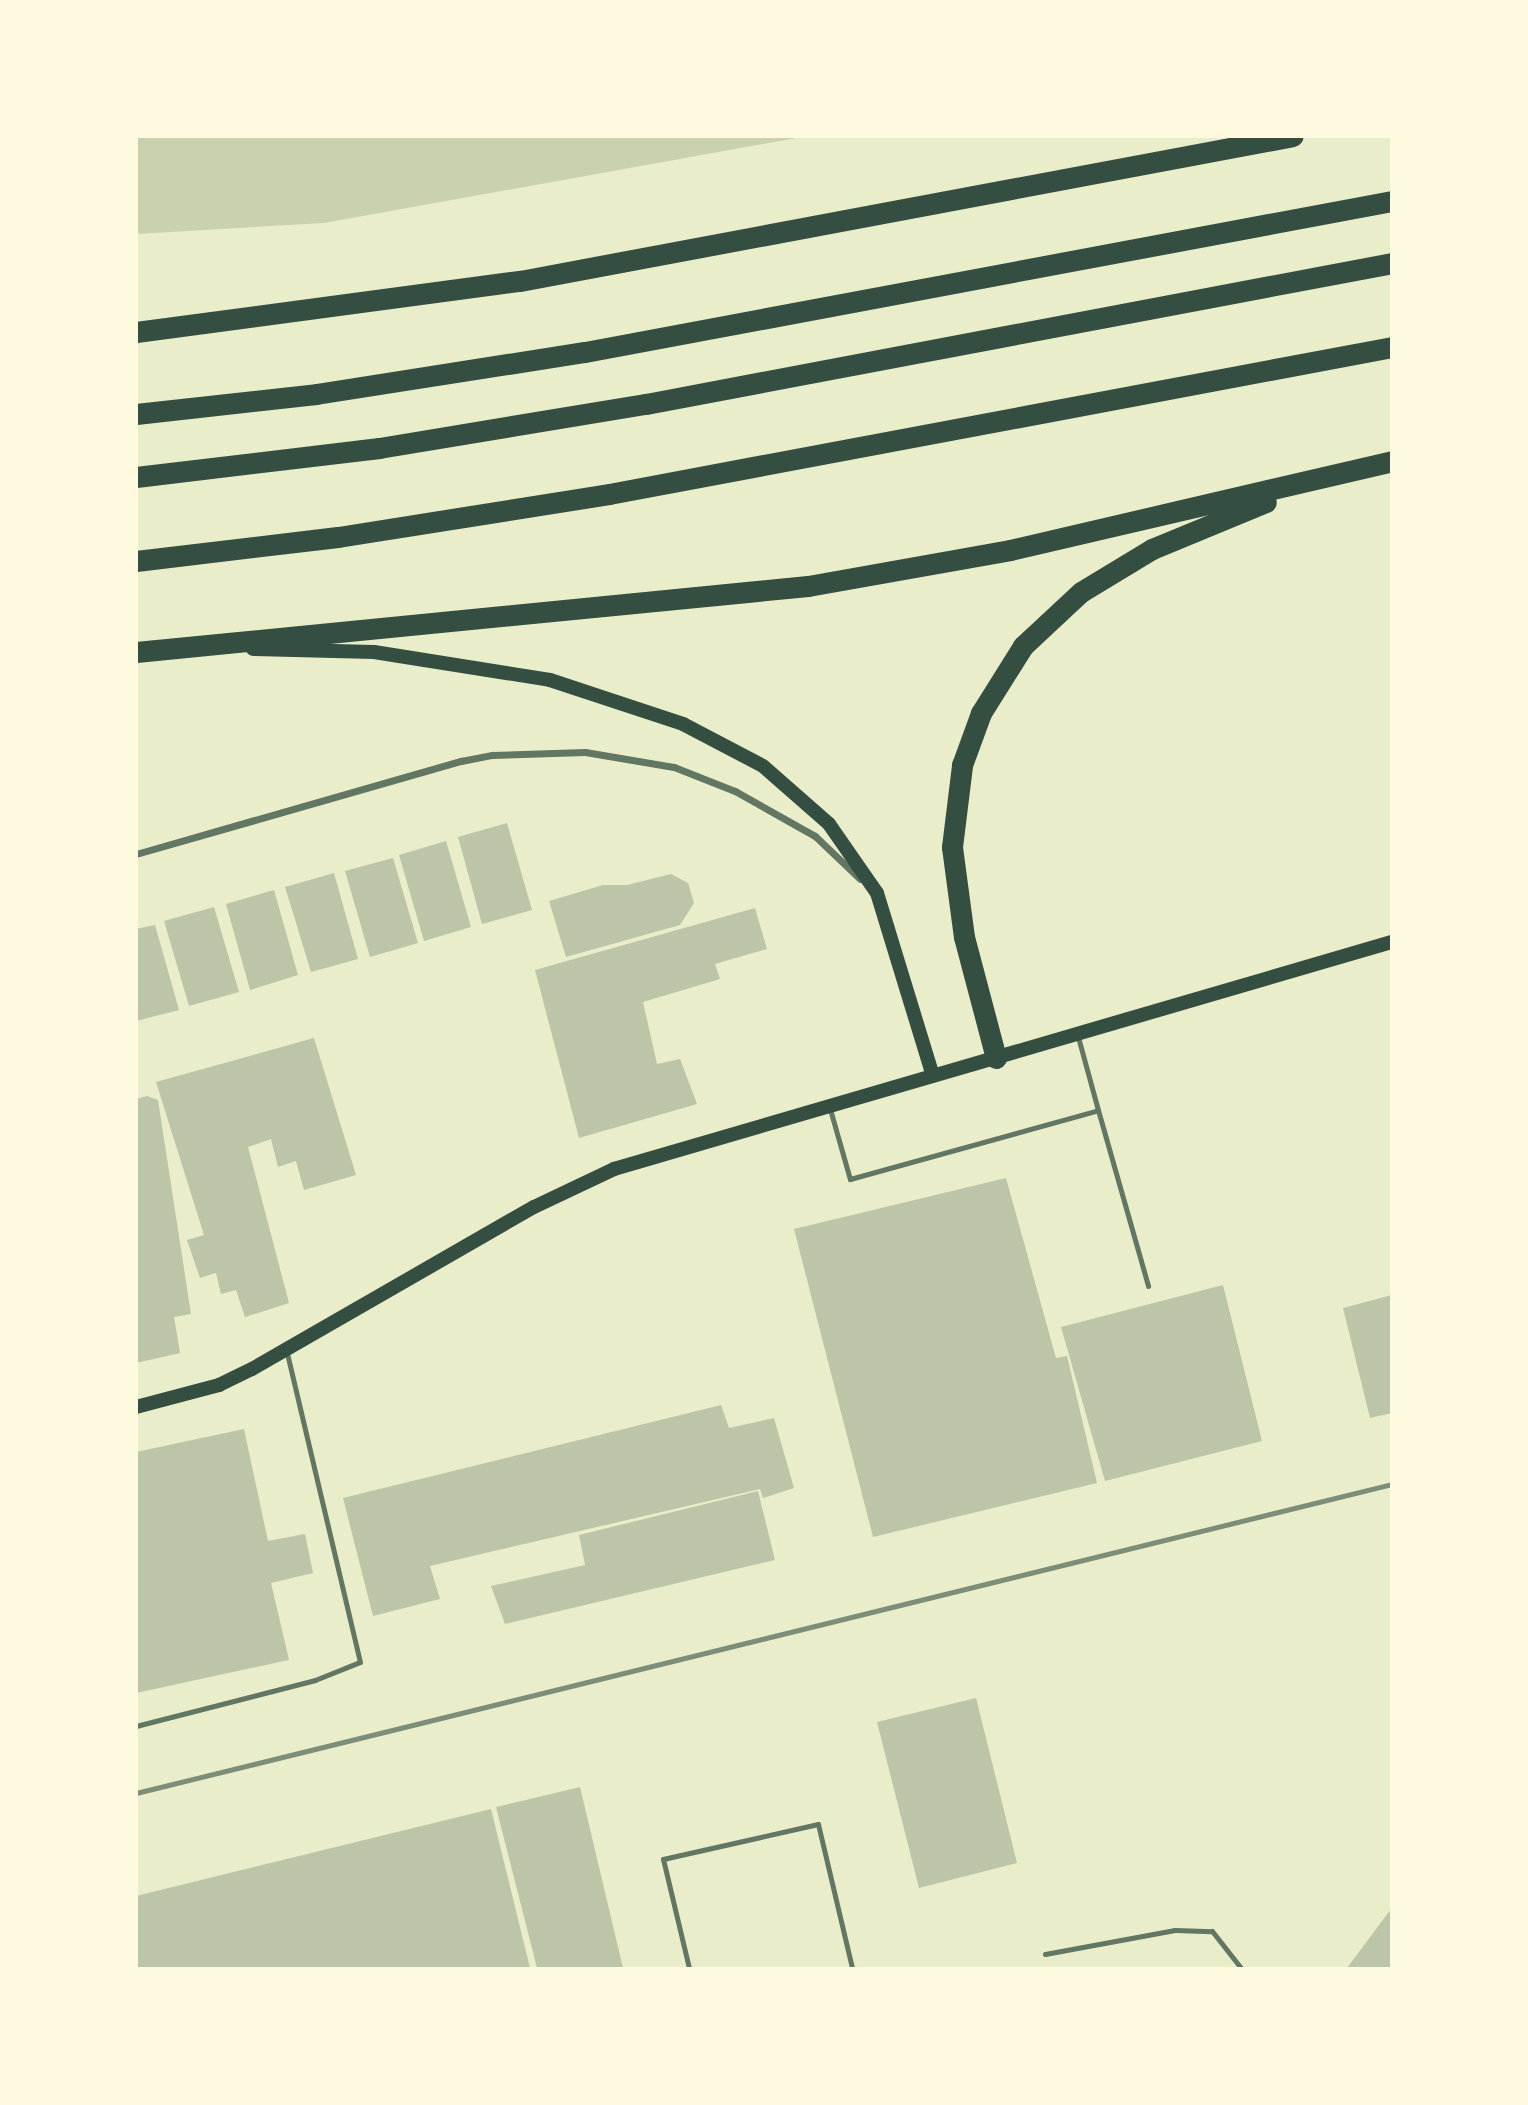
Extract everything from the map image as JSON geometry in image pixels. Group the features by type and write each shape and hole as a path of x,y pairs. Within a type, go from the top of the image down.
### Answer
{"highway":[{"path":"136,332 384,302 533,278 1293,136"},
{"path":"136,414 316,394 585,352 1391,201"},
{"path":"136,477 379,448 632,407 1391,263"},
{"path":"136,561 338,537 609,494 1391,347"},
{"path":"136,653 808,586 1010,550 1315,481 1391,461"},
{"path":"996,1058 964,937 952,847 962,765 993,690 1041,627 1105,576 1152,549 1315,481"}],"main road":[{"path":"136,653 266,649 373,652 506,670 627,703 710,736 788,785 848,846 877,893 890,925 933,1076"},
{"path":"136,1407 219,1385 286,1350 570,1188 614,1169 1391,942"}],"street":[{"path":"136,854 461,761 492,755 585,752 674,767 735,791 793,821 846,864 890,925"}],"lane":[{"path":"1077,1034 1148,1286"},
{"path":"829,1106 850,1179 1098,1110"},
{"path":"136,1727 316,1680 360,1662 286,1350"},
{"path":"689,1969 663,1859 818,1824 852,1969"},
{"path":"1045,1954 1175,1930 1212,1931 1241,1969"}],"green space":[{"path":"137,136 802,137 324,223 137,234"}],"building":[{"path":"507,823 532,910 482,924 458,837"},
{"path":"446,841 471,927 424,941 399,855"},
{"path":"393,858 418,943 370,957 345,871"},
{"path":"334,873 358,959 311,972 285,887"},
{"path":"671,874 688,883 694,903 680,925 566,957 549,901 603,885 627,885"},
{"path":"274,890 298,975 250,990 226,904"},
{"path":"214,907 239,992 189,1006 164,921"},
{"path":"755,908 767,949 715,964 720,979 643,1002 657,1064 680,1059 697,1104 579,1138 535,970"},
{"path":"155,925 179,1010 136,1021 136,929"},
{"path":"314,1038 356,1175 304,1190 296,1161 278,1167 271,1139 248,1147 289,1303 245,1317 236,1290 221,1294 216,1273 200,1278 187,1240 204,1235 156,1082"},
{"path":"147,1096 158,1100 191,1314 174,1317 180,1353 136,1363 136,1099"},
{"path":"1006,1178 1056,1358 1067,1356 1097,1483 873,1537 794,1229"},
{"path":"1223,1285 1262,1441 1105,1481 1061,1327"},
{"path":"1392,1295 1392,1413 1370,1418 1343,1308"},
{"path":"721,1405 729,1428 774,1418 794,1488 763,1498 760,1489 430,1566 440,1599 373,1616 343,1498"},
{"path":"244,1429 268,1541 305,1534 313,1573 271,1583 289,1660 136,1693 136,1452"},
{"path":"758,1491 775,1560 505,1624 491,1586 585,1565 579,1535"},
{"path":"976,1698 1017,1863 919,1888 877,1722"},
{"path":"580,1787 623,1968 537,1968 496,1807"},
{"path":"491,1809 530,1968 136,1968 136,1896"},
{"path":"1392,1909 1392,1968 1347,1968 1388,1913"}],"railway":[{"path":"136,1793 1392,1484"}]}
